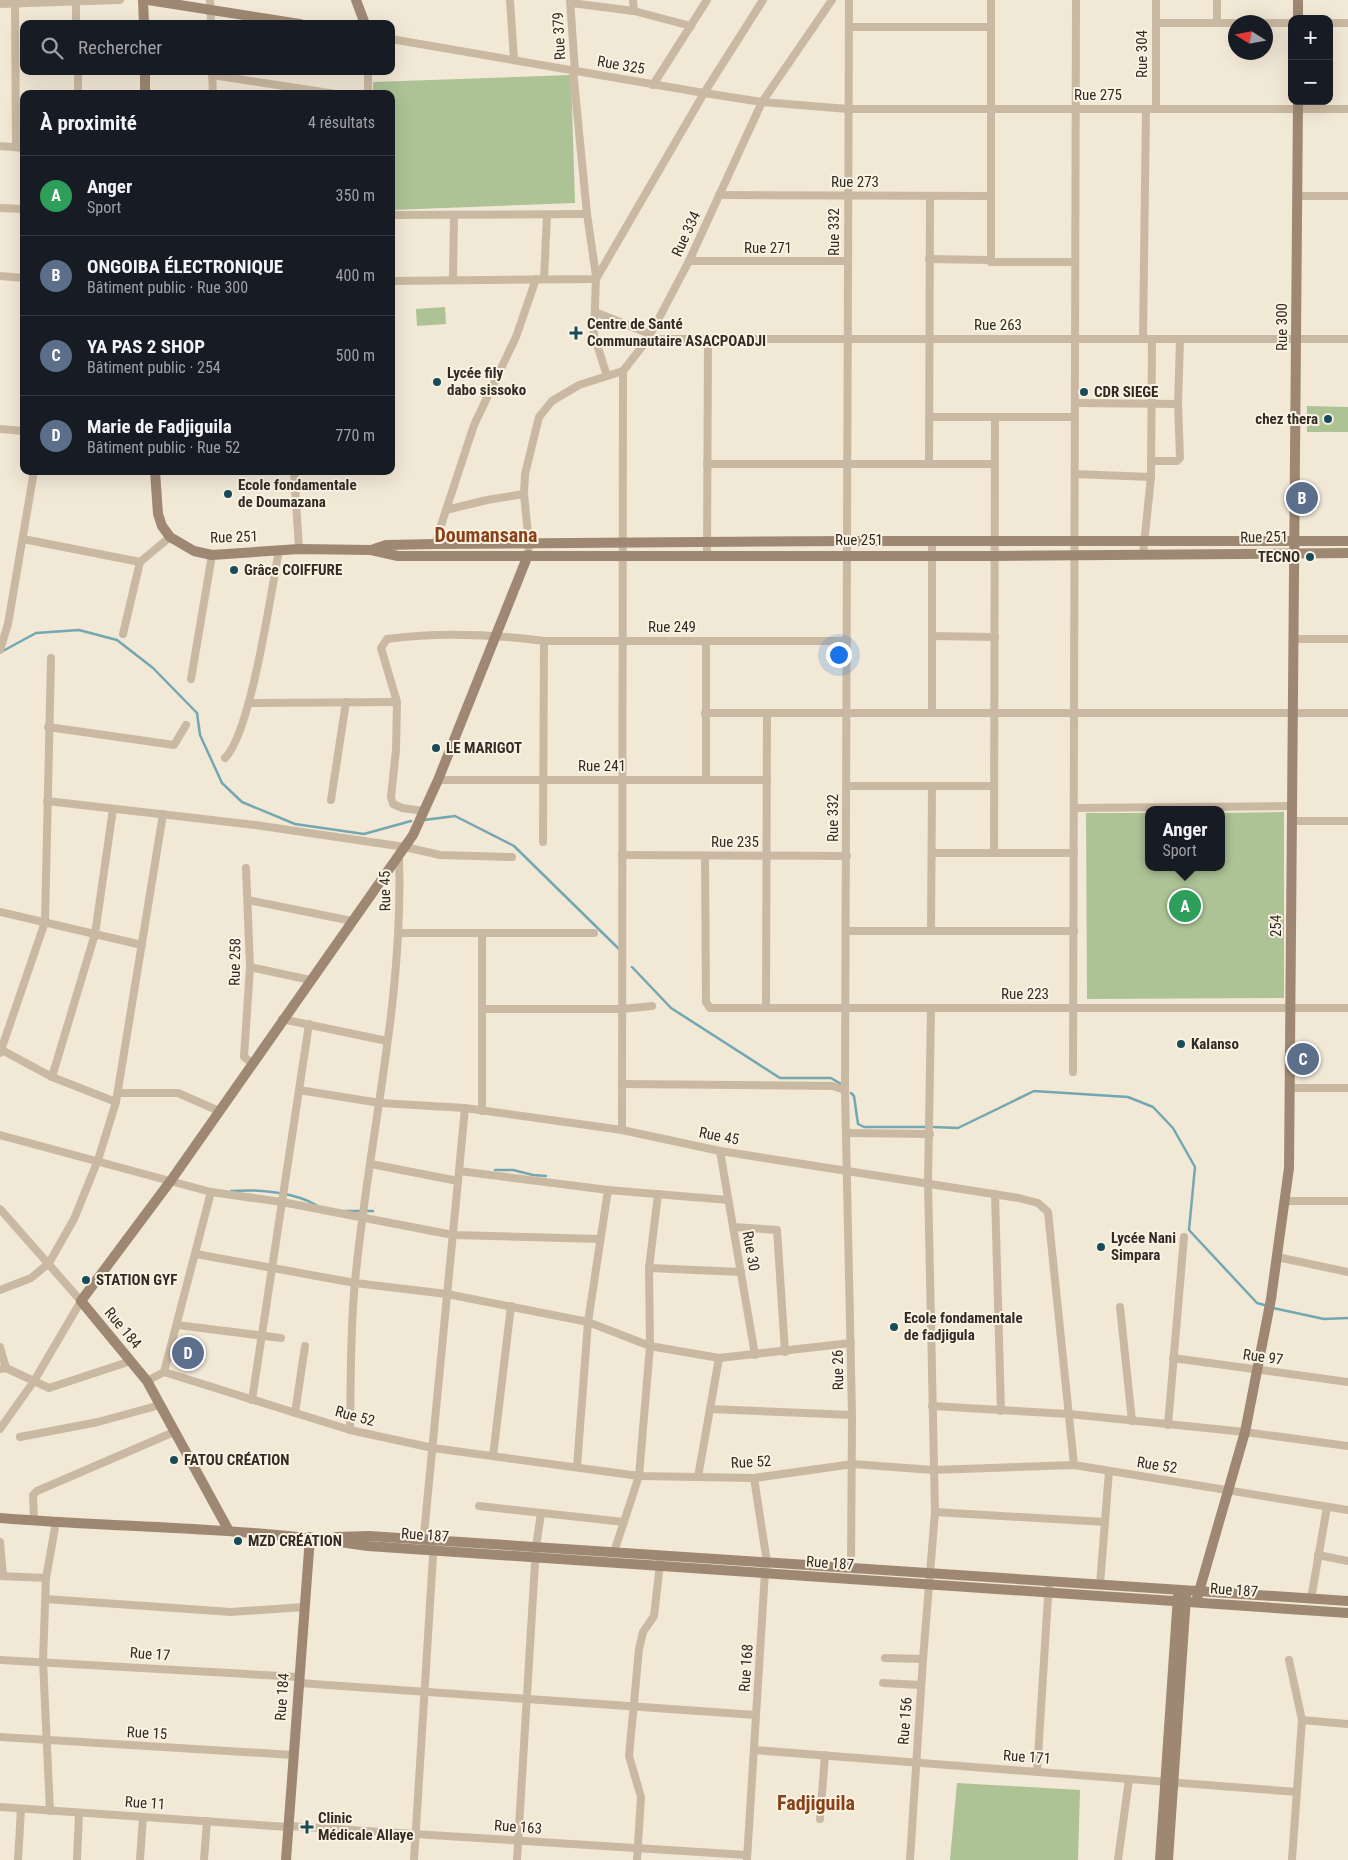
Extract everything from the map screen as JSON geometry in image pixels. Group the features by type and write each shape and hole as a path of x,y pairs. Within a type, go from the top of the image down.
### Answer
{"street":[{"path":"0,4 120,0"},
{"path":"143,0 144,20"},
{"path":"148,0 210,5 281,20"},
{"path":"356,0 364,20"},
{"path":"510,0 514,60"},
{"path":"633,0 634,11"},
{"path":"653,84 707,0"},
{"path":"395,281 596,279 704,94 763,0"},
{"name":"Rue 334","path":"624,371 649,336 689,261 762,102 832,0"},
{"name":"Rue 332","path":"846,1172 844,1090 847,1008 848,0"},
{"path":"991,262 992,0"},
{"path":"1073,1072 1076,0"},
{"name":"Rue 304","path":"1156,0 1156,109"},
{"path":"1217,0 1217,22"},
{"path":"1298,0 1298,15"},
{"path":"76,1 76,20"},
{"path":"571,2 634,11 691,26"},
{"name":"Rue 379","path":"571,2 574,71 587,214 596,279 594,334 607,376"},
{"path":"0,146 20,148 15,3"},
{"path":"210,5 211,20"},
{"path":"1156,23 1228,22"},
{"path":"1273,22 1288,22"},
{"path":"1333,22 1348,22"},
{"path":"848,27 991,27"},
{"name":"Rue 325","path":"395,39 704,94 762,102 848,109"},
{"path":"78,75 78,90"},
{"path":"145,75 145,90"},
{"path":"212,75 213,90"},
{"path":"224,75 312,90"},
{"path":"368,75 368,90"},
{"name":"Rue 275","path":"848,109 1156,109 1298,105 1348,109"},
{"name":"Rue 300","path":"1295,547 1298,105"},
{"path":"1143,339 1146,109"},
{"name":"Rue 273","path":"719,195 991,196"},
{"path":"929,464 930,196"},
{"path":"1297,196 1348,196"},
{"path":"0,208 20,209"},
{"path":"435,544 474,425 516,337 540,279 547,214"},
{"path":"395,215 587,214"},
{"path":"454,215 454,279"},
{"path":"930,259 988,260 991,262 1075,262"},
{"name":"Rue 271","path":"689,261 848,261"},
{"path":"0,276 20,278"},
{"path":"595,312 649,336"},
{"name":"Rue 263","path":"649,336 708,339 1348,339"},
{"path":"707,556 708,339"},
{"path":"1143,554 1151,476 1152,339"},
{"path":"1151,461 1177,461 1180,458 1178,404 1180,339"},
{"path":"0,1429 34,1381 81,1301 172,1179 219,1111 248,1060 282,1019 405,847 438,780 528,555 529,544 524,494 529,456 539,417 552,401 579,385 624,371 622,1130"},
{"path":"1075,403 1178,404"},
{"path":"929,417 1075,417"},
{"path":"994,853 995,636 993,556 995,417"},
{"path":"0,429 20,432"},
{"path":"707,464 995,464"},
{"path":"1075,474 1151,476"},
{"path":"0,650 8,624 33,475"},
{"path":"124,634 140,562 170,537 158,514 155,475"},
{"path":"294,475 299,549"},
{"path":"446,510 487,500 524,494"},
{"name":"Rue 251","path":"170,537 194,551 212,555 299,549 371,550 398,556 993,556 1143,554 1295,547 1348,541"},
{"path":"23,539 140,562"},
{"path":"932,541 932,713"},
{"name":"Rue 251","path":"371,550 386,545 435,544 1144,541 1295,547 1348,553"},
{"name":"254","path":"1186,1602 1199,1591 1230,1490 1245,1432 1271,1299 1286,1201 1289,1168 1295,547"},
{"path":"226,758 232,751 249,703 279,550"},
{"path":"191,679 212,555"},
{"name":"Rue 249","path":"397,702 381,648 382,643 387,640 428,634 497,634 544,641 847,641"},
{"path":"932,636 995,636"},
{"path":"1293,638 1348,638"},
{"path":"543,842 544,641"},
{"path":"706,641 706,780"},
{"path":"51,658 45,922 0,1051 52,1077 117,1098 178,1094 219,1111"},
{"path":"331,800 346,702"},
{"path":"249,703 397,702 391,797 394,804 402,808 424,811"},
{"path":"705,713 1348,713"},
{"path":"766,1008 767,713"},
{"path":"48,727 174,745 186,725"},
{"name":"Rue 241","path":"438,780 767,780"},
{"path":"847,786 994,786"},
{"path":"932,786 932,931"},
{"path":"47,801 255,825 405,847 440,855 512,857"},
{"path":"1225,807 1292,806"},
{"path":"1074,808 1145,807"},
{"path":"52,1077 95,934 113,809"},
{"path":"0,1290 31,1278 49,1263 74,1219 98,1160 117,1098 163,814"},
{"path":"1292,821 1348,821"},
{"path":"932,853 1074,853"},
{"name":"Rue 235","path":"622,856 847,856"},
{"name":"Rue 223","path":"705,856 706,1002 710,1008 1348,1008"},
{"name":"Rue 45","path":"380,1103 398,932 398,858"},
{"name":"Rue 258","path":"246,868 250,967 248,1060"},
{"path":"248,900 352,921"},
{"path":"0,912 142,945"},
{"path":"847,931 1074,931"},
{"path":"398,932 594,932"},
{"path":"482,932 482,1111"},
{"path":"250,967 310,980"},
{"path":"482,1009 622,1009 652,1006"},
{"name":"Rue 156","path":"910,1860 921,1685 935,1512 928,1183 930,1008"},
{"path":"282,1019 387,1041"},
{"path":"252,1400 309,1024"},
{"path":"622,1084 833,1086 844,1090"},
{"path":"1290,1088 1348,1088"},
{"name":"Rue 45","path":"299,1090 380,1103 465,1108 622,1130 720,1151 846,1172 928,1183 1038,1203 1048,1212 1069,1414"},
{"path":"350,1430 355,1283 380,1103"},
{"path":"414,1860 424,1692 433,1448 465,1108"},
{"path":"846,1133 930,1134"},
{"path":"0,1134 172,1179 211,1192 282,1202 453,1235 599,1239"},
{"name":"Rue 30","path":"720,1151 755,1356"},
{"path":"371,1164 458,1181"},
{"path":"459,1171 608,1190 728,1200"},
{"name":"Rue 26","path":"846,1172 853,1464 851,1568"},
{"path":"577,1467 588,1322 599,1239 608,1190"},
{"path":"147,1381 164,1372 211,1192"},
{"path":"614,1552 639,1476 650,1346 649,1268 658,1194"},
{"path":"995,1194 1001,1411"},
{"path":"1286,1201 1348,1201"},
{"path":"0,1209 81,1301"},
{"path":"733,1227 777,1230 785,1352"},
{"path":"1168,1425 1184,1237"},
{"path":"196,1254 355,1283 447,1294 511,1306 588,1322 650,1346 719,1358 755,1356 851,1343"},
{"path":"1277,1257 1348,1272"},
{"path":"649,1268 740,1272"},
{"name":"Rue 184","path":"81,1301 147,1381 229,1531"},
{"path":"493,1456 511,1306"},
{"path":"1120,1307 1132,1421"},
{"path":"177,1325 281,1338"},
{"path":"295,1413 305,1346"},
{"path":"0,1347 3,1368 49,1388 131,1361"},
{"path":"698,1477 719,1358"},
{"name":"Rue 97","path":"1174,1358 1348,1382"},
{"name":"Rue 52","path":"164,1372 350,1430 433,1448 639,1476 754,1478 853,1464 933,1470 1074,1465 1348,1510"},
{"path":"20,1437 98,1422 160,1405"},
{"path":"932,1406 1069,1414 1245,1432 1348,1446"},
{"path":"710,1409 852,1415"},
{"path":"0,1416 11,1413"},
{"path":"1069,1414 1074,1465"},
{"path":"34,1521 33,1495 36,1491 174,1432"},
{"path":"1100,1584 1109,1471"},
{"name":"Rue 168","path":"747,1857 766,1568 754,1478"},
{"path":"479,1506 624,1522"},
{"path":"1310,1598 1327,1506"},
{"path":"935,1512 1104,1522"},
{"path":"517,1860 536,1552 541,1513"},
{"name":"Rue 187","path":"0,1518 310,1537 368,1536 428,1545 766,1568 929,1584 1348,1613"},
{"path":"50,1811 43,1662 46,1578 56,1522"},
{"name":"Rue 184","path":"286,1860 310,1537"},
{"path":"0,1542 1,1576 46,1578"},
{"name":"Rue 187","path":"536,1552 614,1552 660,1561"},
{"path":"1318,1555 1348,1561"},
{"path":"637,1860 641,1797 629,1756 639,1649 643,1632 654,1616 660,1561"},
{"name":"Rue 187","path":"766,1568 851,1568 1348,1601"},
{"path":"1037,1772 1049,1581"},
{"path":"1160,1860 1186,1602 1182,1590"},
{"path":"46,1600 231,1612 304,1607"},
{"path":"885,1658 923,1660"},
{"name":"Rue 17","path":"0,1660 299,1680 424,1692 756,1715"},
{"path":"1289,1660 1302,1720 1292,1860"},
{"path":"884,1683 921,1685"},
{"path":"1302,1720 1348,1724"},
{"name":"Rue 15","path":"0,1737 293,1755"},
{"name":"Rue 171","path":"754,1750 1297,1792"},
{"path":"820,1819 825,1755"},
{"path":"1118,1860 1129,1779"},
{"path":"1168,1860 1169,1782"},
{"name":"Rue 11","path":"0,1807 288,1826"},
{"path":"18,1860 21,1809"},
{"path":"77,1860 79,1813"},
{"path":"140,1860 142,1817"},
{"path":"204,1860 207,1821"},
{"name":"Rue 163","path":"288,1826 637,1848 747,1857"}],"green space":[{"path":"571,75 575,203 395,210 395,90 373,90 373,82"},
{"path":"445,307 446,324 417,326 416,309"},
{"name":"chez thera","path":"1307,406 1348,407 1348,432 1307,432"},
{"path":"1284,812 1284,998 1087,999 1086,813 1145,813 1145,871 1225,871 1225,813"},
{"path":"957,1783 1080,1790 1078,1860 950,1860"}],"waterway":[{"path":"1,652 36,633 79,630 117,640 153,668 197,713 200,735 222,783 242,802 295,824 364,834 411,821"},
{"path":"424,820 455,816 514,846 619,949"},
{"path":"632,967 671,1008 780,1078 831,1078 841,1084"},
{"path":"934,1127 958,1128 1034,1091 1128,1097 1153,1107 1173,1128 1195,1167 1189,1230 1257,1303 1268,1306"},
{"path":"851,1093 854,1096 858,1124 864,1127 925,1127"},
{"path":"495,1170 513,1170 546,1176"},
{"path":"231,1191 276,1193 298,1197 318,1206"},
{"path":"345,1211 373,1211"},
{"path":"1273,1308 1324,1319 1348,1318"}],"place":[{"name":"Centre de Santé Communautaire ASACPOADJI","path":"576,333"},
{"name":"Lycée fily dabo sissoko","path":"437,382"},
{"name":"CDR SIEGE","path":"1084,392"},
{"name":"chez thera","path":"1328,419"},
{"name":"Ecole fondamentale de Doumazana","path":"228,494"},
{"name":"ONGOIBA ÉLECTRONIQUE","path":"1302,498"},
{"name":"TECNO","path":"1310,557"},
{"name":"Grâce COIFFURE","path":"234,570"},
{"name":"LE MARIGOT","path":"436,748"},
{"name":"Anger","path":"1185,906"},
{"name":"Kalanso","path":"1181,1044"},
{"name":"YA PAS 2 SHOP","path":"1303,1059"},
{"name":"Lycée Nani Simpara","path":"1101,1247"},
{"name":"STATION GYF","path":"86,1280"},
{"name":"Ecole fondamentale de fadjigula","path":"894,1327"},
{"name":"Marie de Fadjiguila","path":"188,1353"},
{"name":"FATOU CRÉATION","path":"174,1460"},
{"name":"MZD CRÉATION","path":"238,1541"},
{"name":"Clinic Médicale Allaye","path":"307,1827"}],"district":[{"name":"Doumansana","path":"486,535"},
{"name":"Fadjiguila","path":"816,1803"}]}
